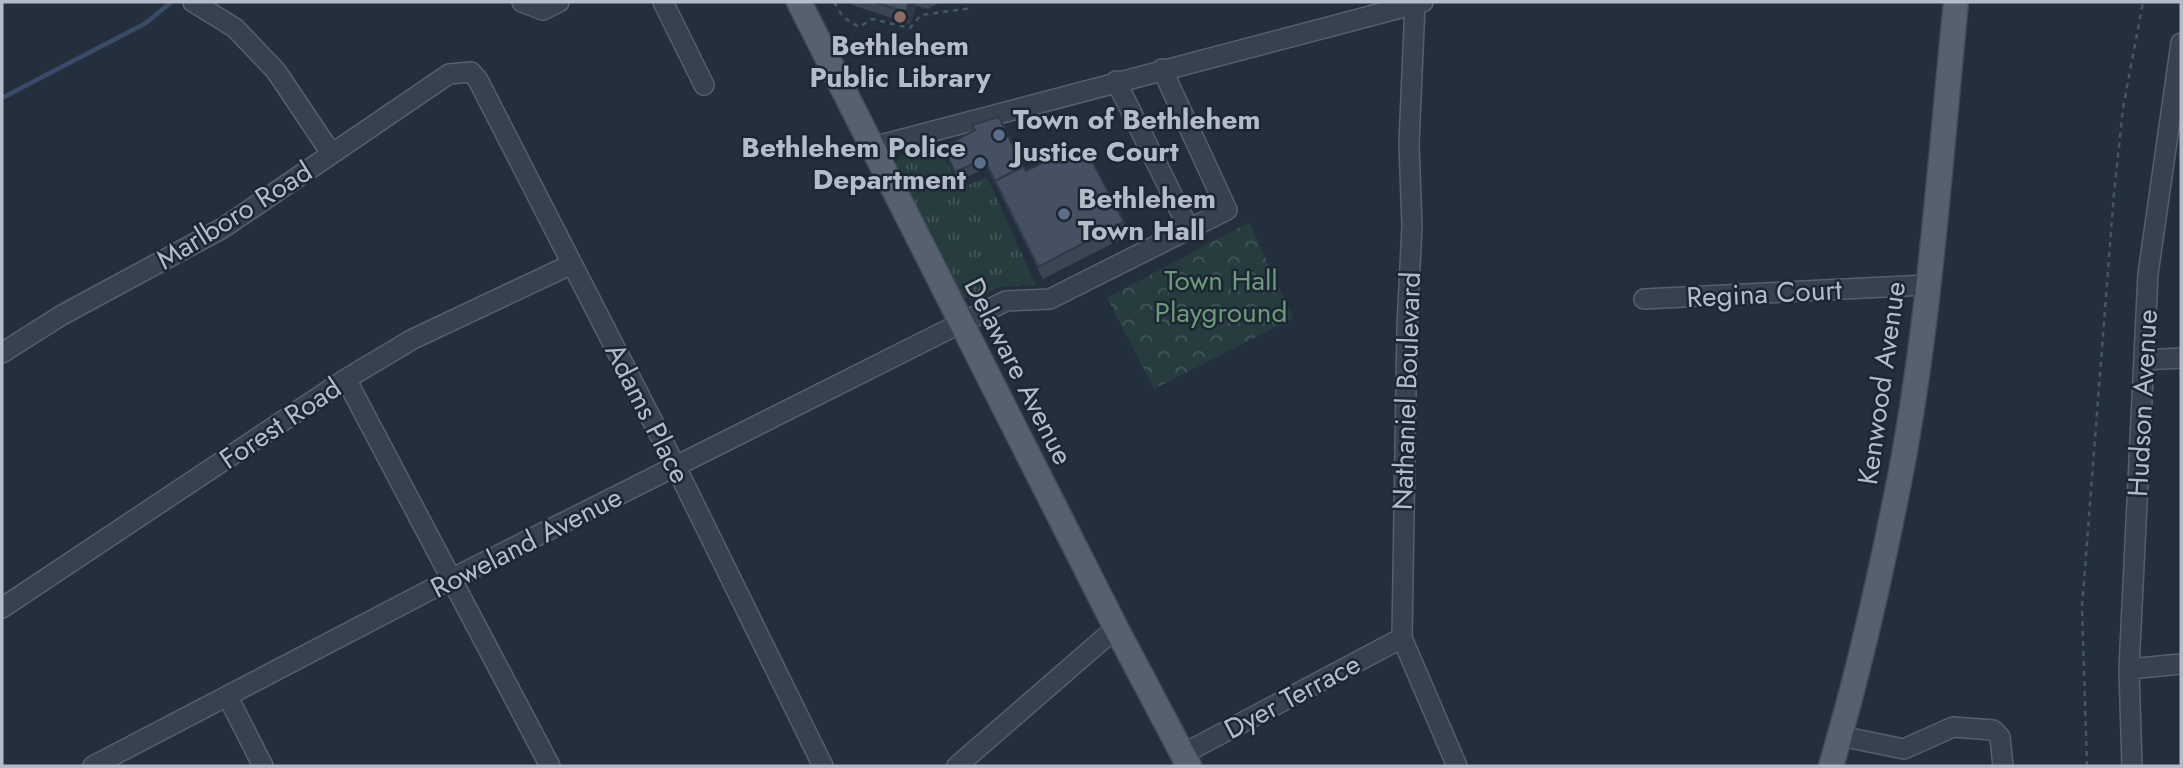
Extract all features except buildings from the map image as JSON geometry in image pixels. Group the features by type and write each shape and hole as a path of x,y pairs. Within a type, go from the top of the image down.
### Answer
{"main road":[{"name":"Delaware Avenue","path":"799,2 1116,628 1186,760"},
{"name":"Kenwood Avenue","path":"1831,766 1900,477 1926,285 1956,2"}],"street":[{"path":"193,2 235,28 276,71 331,153"},
{"path":"522,2 542,10 559,2"},
{"path":"663,2 704,85"},
{"path":"873,147 1162,69 1352,10 1419,3"},
{"name":"Nathaniel Boulevard","path":"1419,3 1409,144 1412,226 1407,327 1402,638 1457,766"},
{"name":"Hudson Avenue","path":"2132,766 2129,669 2148,274 2181,43"},
{"name":"Roweland Avenue","path":"93,766 452,579 961,323 1006,301 1050,299 1190,231 1227,210 1162,69"},
{"name":"Marlboro Road","path":"2,354 62,315 223,228 449,74 462,72"},
{"name":"Adams Place","path":"462,72 471,72 478,80 676,467 823,766"},
{"path":"1116,81 1190,231"},
{"name":"Forest Road","path":"2,608 346,379 413,340 572,264"},
{"name":"Regina Court","path":"1644,299 1926,285"},
{"path":"2144,360 2181,358"},
{"path":"346,379 550,766"},
{"path":"957,766 1116,628"},
{"name":"Dyer Terrace","path":"1186,760 1402,638"},
{"path":"2129,669 2181,664"},
{"path":"228,697 263,766"},
{"path":"1840,736 1904,749 1953,727 1993,730 2000,737 2003,766"}],"path":[{"path":"834,2 843,16 859,27 872,19 910,27 921,15 973,8"},
{"path":"2087,766 2082,607 2114,193 2123,108 2143,2"}],"green space":[{"path":"938,145 960,188 987,177 1036,285 999,287 980,298 962,298 893,165 903,154"},
{"name":"Town Hall Playground","path":"1249,222 1293,318 1154,389 1107,298"}],"waterway":[{"path":"2,98 146,23 170,3"}],"place":[{"name":"Bethlehem Public Library","path":"900,17"},
{"name":"Town of Bethlehem Justice Court","path":"999,135"},
{"name":"Bethlehem Police Department","path":"980,163"},
{"name":"Bethlehem Town Hall","path":"1064,214"}]}
